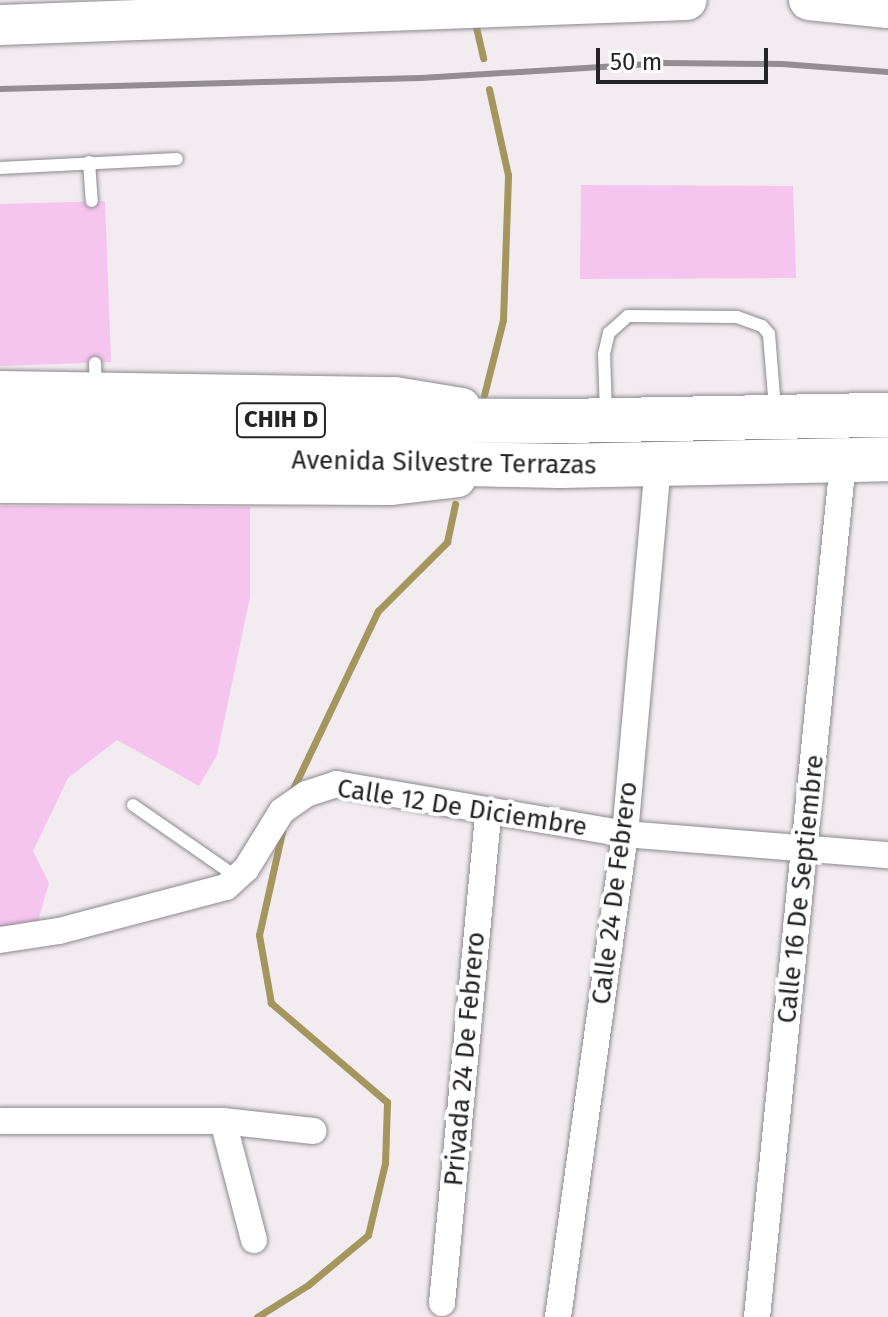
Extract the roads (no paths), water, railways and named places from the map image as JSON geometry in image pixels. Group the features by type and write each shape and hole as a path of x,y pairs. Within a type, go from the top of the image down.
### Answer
{"highway":[{"name":"Avenida Silvestre Terrazas","path":"0,418 563,421 888,415"},
{"name":"Avenida Silvestre Terrazas","path":"0,454 658,467 888,459"}],"main road":[{"path":"0,25 328,6 687,0"},
{"path":"809,0 888,8"}],"street":[{"name":"CHIH D","path":"0,389 95,377 395,395 563,421"},
{"name":"Calle 16 De Septiembre","path":"757,1317 843,461"},
{"path":"0,485 390,487 560,466"},
{"name":"Calle 24 De Febrero","path":"558,1317 625,834 658,467"},
{"name":"Calle 12 De Diciembre","path":"232,882 269,824 320,787 336,784 488,814 625,834 888,855"},
{"name":"Privada 24 De Febrero","path":"442,1303 488,814"},
{"path":"0,940 59,931 232,882"},
{"path":"0,1121 223,1121 313,1131"},
{"path":"223,1121 254,1240"}],"lane":[{"path":"0,168 177,159"},
{"path":"89,162 92,201"},
{"path":"606,420 604,354 609,333 628,316 737,317 762,326 769,334 776,416"},
{"path":"133,805 232,882"}],"waterway":[{"path":"476,27 483,58"},
{"path":"484,395 503,320 508,175 489,89"},
{"path":"291,793 378,611 447,542 455,504"},
{"path":"257,1317 308,1285 368,1235 385,1163 387,1102 271,1003 259,935 282,832"}],"railway":[{"path":"0,89 421,78 663,63 782,64 888,72"}]}
